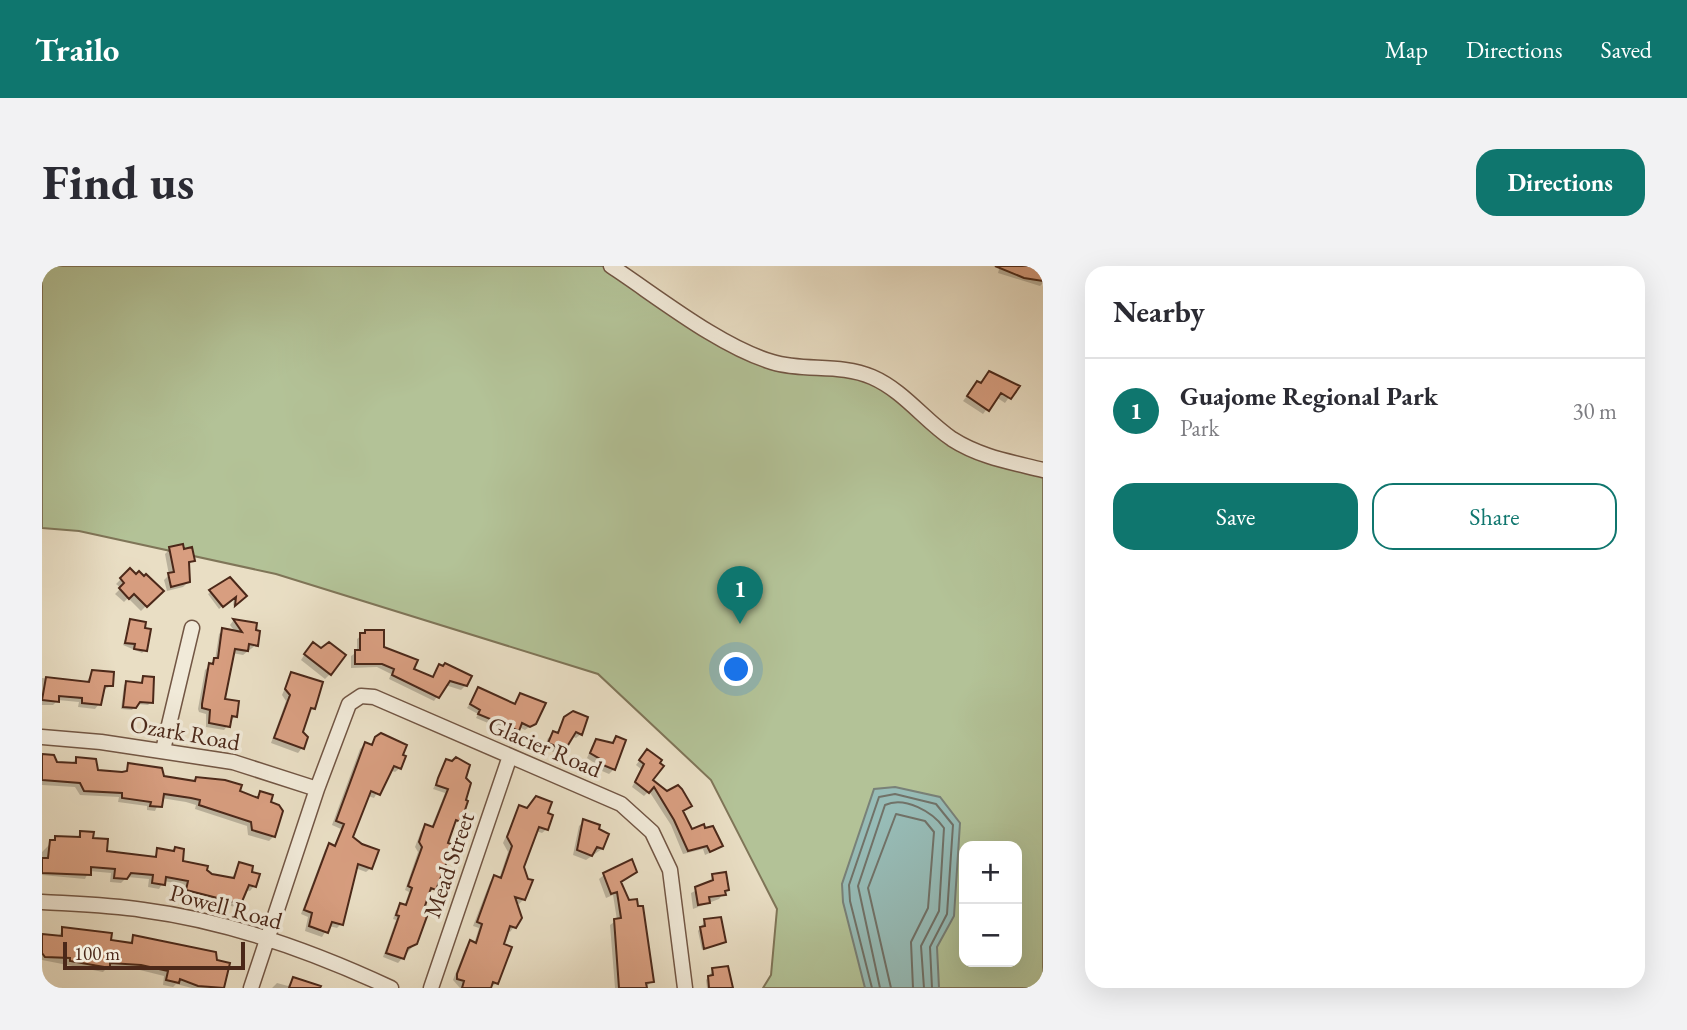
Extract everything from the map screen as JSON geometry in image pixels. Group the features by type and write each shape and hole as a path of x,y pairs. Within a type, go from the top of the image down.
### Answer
{"street":[{"path":"611,266 741,351 775,363 844,369 872,377 901,394 951,438 982,455 1043,470"},
{"path":"163,750 192,628"},
{"name":"Glacier Road","path":"317,789 349,704 361,696 374,697 621,804 652,832 670,870 685,988"},
{"name":"Ozark Road","path":"42,737 163,750 233,762 317,789"},
{"name":"Mead Street","path":"431,988 510,756"},
{"path":"251,988 317,789"},
{"name":"Powell Road","path":"42,902 143,910 206,922 352,970 391,988"}],"green space":[{"path":"42,266 609,266 740,351 862,373 940,430 1043,470 1043,988 763,988 771,975 777,909 711,780 598,674 276,574 79,531 42,528"}],"water":[{"path":"895,787 940,797 960,823 954,916 937,947 939,988 865,988 843,902 842,884 874,789"}],"building":[{"path":"995,266 1043,266 1043,281 1024,278"},
{"path":"989,371 1020,386 1011,399 1001,393 989,411 967,396 977,381 981,383"},
{"path":"183,544 184,549 192,547 195,561 189,562 190,582 171,587 168,573 174,572 169,547"},
{"path":"130,568 136,574 139,571 144,576 146,574 164,591 147,607 134,594 129,599 119,588 124,583 120,578"},
{"path":"230,577 247,596 235,606 236,597 223,607 209,590"},
{"path":"130,619 146,622 145,628 151,629 147,651 134,649 135,644 125,643"},
{"path":"233,619 257,623 256,630 260,631 258,646 249,644 248,651 235,649 225,699 239,701 237,717 232,716 230,727 209,723 210,710 202,708 202,704 209,663 213,664 214,658 218,658 222,628 242,632"},
{"path":"365,630 384,630 384,647 418,660 414,669 433,677 439,664 443,666 445,663 472,676 467,686 450,681 439,698 392,675 394,669 382,664 355,664 355,650 360,650 360,633 365,633"},
{"path":"313,642 321,648 329,642 346,655 331,675 304,654"},
{"path":"92,670 114,672 113,686 105,686 101,705 82,703 82,698 59,696 59,702 42,700 46,677 89,682"},
{"path":"291,672 323,682 315,709 311,708 303,732 308,737 304,749 274,738 290,695 285,689"},
{"path":"143,676 154,677 153,703 140,702 136,708 123,707 126,681 142,683"},
{"path":"478,687 515,704 520,693 546,703 536,724 530,727 522,723 519,731 478,714 480,710 470,704"},
{"path":"573,711 588,717 582,735 576,732 565,750 548,743 553,731 558,733 564,717"},
{"path":"381,733 407,745 403,755 406,756 401,769 394,766 380,795 371,791 353,837 362,844 379,850 372,869 358,864 343,925 332,922 328,933 309,926 312,913 304,910 329,843 335,846 344,824 336,821 365,742 372,745 375,737"},
{"path":"616,736 626,740 615,770 598,763 600,759 590,753 596,739 613,743"},
{"path":"647,749 662,760 660,763 664,766 653,780 667,791 678,785 692,806 683,811 692,829 704,824 705,828 713,826 723,846 710,852 707,846 688,851 674,820 654,787 649,793 635,782 644,764 639,760"},
{"path":"42,754 54,755 57,762 76,763 76,757 96,759 98,770 127,771 128,763 162,768 164,776 195,781 196,777 225,780 242,785 240,791 258,798 260,791 273,795 271,802 279,805 283,811 275,837 252,830 251,822 199,805 200,800 164,794 162,807 150,806 151,802 122,798 122,793 84,791 80,783 42,780"},
{"path":"456,757 470,765 466,778 471,783 466,800 468,801 461,822 456,820 448,843 453,845 436,890 431,888 425,906 430,908 417,944 408,948 404,959 386,953 399,916 396,915 400,903 406,905 412,888 408,886 422,847 419,842 425,824 433,827 448,789 436,785 438,778 446,759 452,761"},
{"path":"536,796 552,802 548,813 553,815 548,830 539,827 524,867 528,879 533,880 525,900 515,897 522,918 516,928 510,926 504,944 512,947 498,984 493,982 491,988 462,988 464,981 457,979 457,974 470,940 476,943 482,924 477,922 494,875 501,878 512,846 507,837 519,805 527,808"},
{"path":"583,819 600,825 599,829 609,834 603,849 597,847 592,856 577,850"},
{"path":"80,831 94,832 93,838 108,839 107,851 156,857 157,848 174,851 175,847 184,849 183,861 208,866 207,870 212,874 234,878 239,862 253,866 252,872 260,874 256,887 249,885 241,904 186,890 188,881 166,877 165,885 152,883 153,875 131,873 127,879 114,878 115,869 91,867 91,875 42,873 42,858 48,858 50,840 55,840 55,836 80,837"},
{"path":"632,859 637,872 621,882 629,900 637,899 638,906 643,906 654,982 646,983 647,988 619,988 614,919 621,918 617,892 611,894 603,873"},
{"path":"726,872 729,890 725,891 726,895 709,897 710,903 698,905 695,887 713,880 712,874"},
{"path":"721,917 726,942 704,949 700,927 705,926 704,919"},
{"path":"62,927 112,933 111,940 132,943 133,935 216,952 217,960 230,963 224,988 198,986 180,979 179,983 166,980 168,971 141,965 110,963 110,968 70,961 70,958 45,957 42,953 42,934 62,936"},
{"path":"728,966 733,988 709,988 708,976 713,975 712,968"},
{"path":"293,977 321,986 289,988"}],"place":[{"name":"Guajome Regional Park","path":"740,624"}]}
